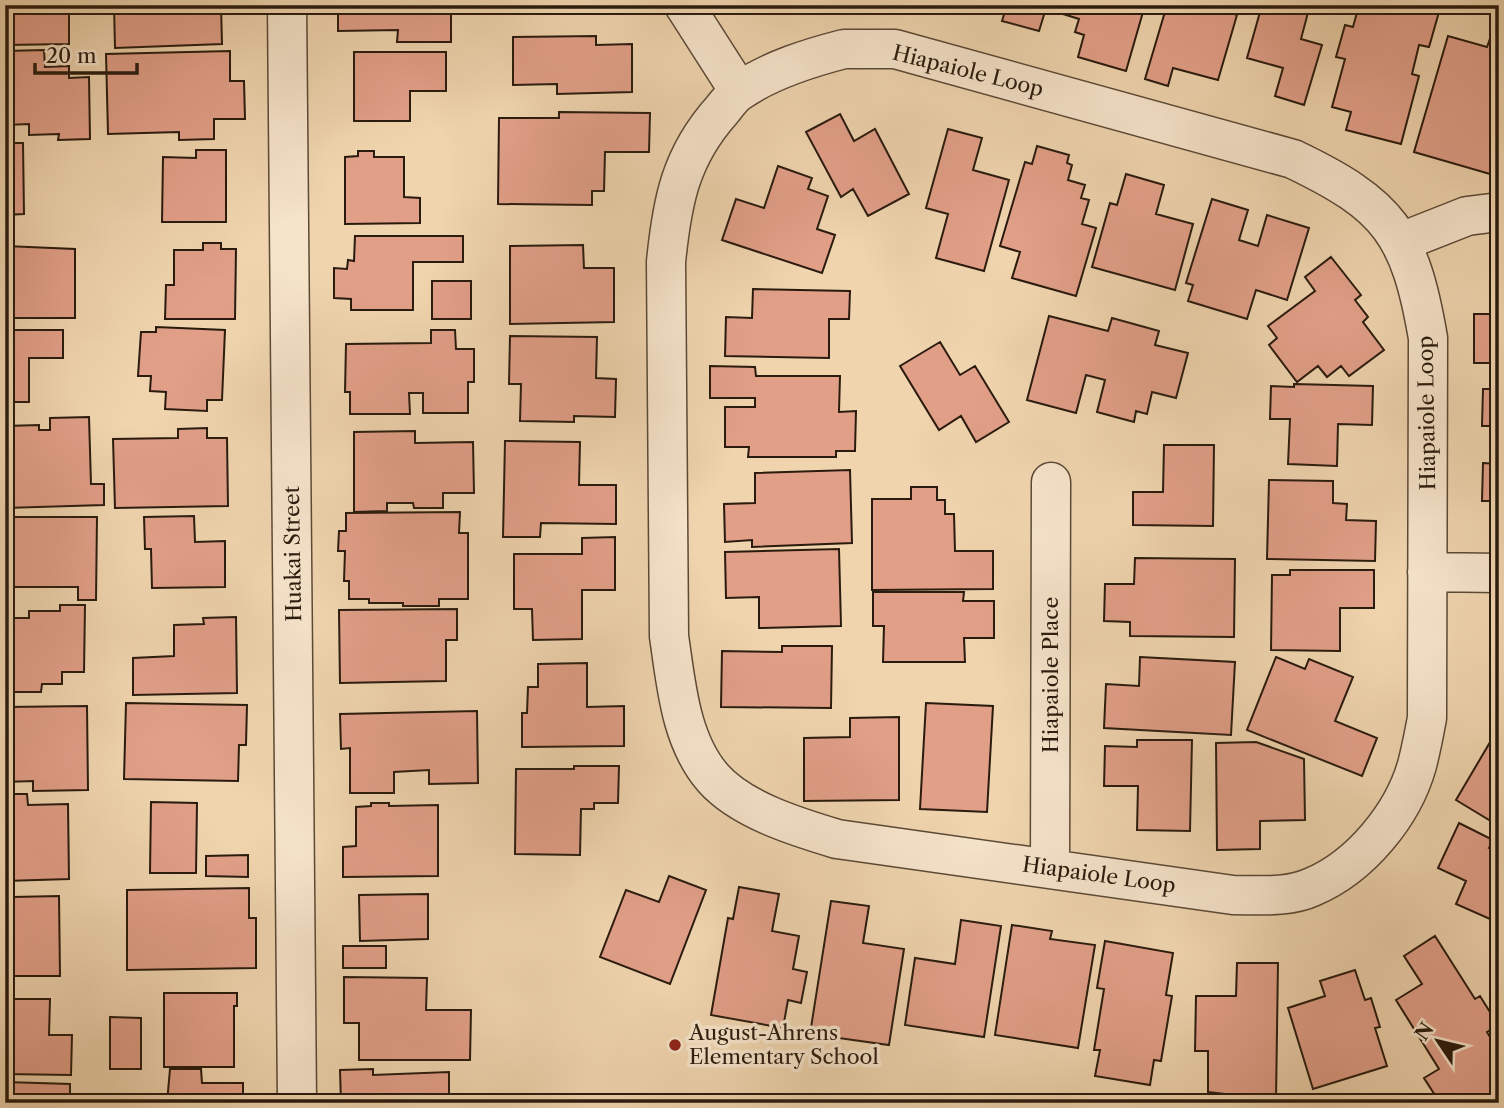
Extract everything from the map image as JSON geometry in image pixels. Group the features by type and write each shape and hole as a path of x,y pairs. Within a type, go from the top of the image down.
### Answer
{"street":[{"name":"Huakai Street","path":"287,5 297,1103"},
{"path":"684,5 738,92"},
{"name":"Hiapaiole Loop","path":"844,49 895,49 1293,159 1342,182 1377,210 1401,242 1419,287 1428,338 1427,718 1417,767 1397,812 1350,866 1311,888 1276,895 1233,895 837,839 790,825 750,805 713,778 690,738 678,697 669,636 667,262 671,209 684,167 706,128 738,92 803,60 844,49"},
{"path":"1401,242 1467,216 1499,212"},
{"name":"Hiapaiole Place","path":"1050,869 1051,482"},
{"path":"1427,572 1499,573"}],"building":[{"path":"5,5 69,5 69,44 5,45"},
{"path":"114,5 221,5 222,44 115,48"},
{"path":"338,5 451,5 451,42 397,42 398,30 338,31"},
{"path":"1007,5 1047,5 1039,31 1002,21"},
{"path":"1065,5 1145,5 1126,71 1078,57 1084,35 1075,32 1079,19 1063,14"},
{"path":"1167,5 1218,5 1217,8 1237,15 1218,80 1173,68 1168,86 1145,79"},
{"path":"1262,5 1310,5 1301,39 1322,45 1304,105 1275,96 1283,68 1247,58"},
{"path":"1359,5 1441,5 1429,47 1419,45 1412,74 1419,76 1401,144 1346,130 1351,112 1332,107 1345,59 1336,57 1345,25 1353,27"},
{"path":"1492,33 1499,36 1499,101 1490,132 1499,135 1499,143 1490,174 1414,152 1448,36 1487,47"},
{"path":"596,36 596,45 632,44 632,92 557,94 557,84 513,85 513,37"},
{"path":"44,50 45,67 69,66 69,78 89,77 90,139 58,140 59,134 29,135 29,124 5,125 5,51"},
{"path":"230,51 230,81 244,81 245,119 214,119 214,139 179,140 179,132 108,134 106,54"},
{"path":"354,52 446,52 446,91 410,91 410,121 354,121"},
{"path":"559,112 650,113 649,152 605,152 604,191 592,191 592,205 498,204 499,118 559,118"},
{"path":"840,114 854,141 875,129 909,194 868,216 853,189 841,197 806,132"},
{"path":"948,129 982,138 973,170 1009,180 984,271 936,258 948,214 926,208"},
{"path":"5,143 23,143 24,214 5,215"},
{"path":"1037,146 1069,155 1067,163 1072,165 1068,180 1085,185 1081,198 1089,200 1082,224 1096,228 1076,296 1012,278 1020,252 1000,246 1025,162 1032,164"},
{"path":"196,150 226,150 226,222 162,222 163,157 196,158"},
{"path":"358,151 374,151 374,157 404,157 404,197 420,198 420,223 345,224 345,157 358,156"},
{"path":"778,166 812,178 808,189 828,196 817,229 835,235 822,273 722,240 736,199 764,208"},
{"path":"1126,174 1164,185 1156,214 1193,224 1175,290 1092,267 1110,203 1117,205"},
{"path":"1212,199 1248,210 1239,240 1258,246 1267,215 1309,228 1287,300 1256,290 1247,319 1188,301 1193,285 1186,283"},
{"path":"355,236 463,236 463,262 413,262 413,310 351,310 351,299 334,298 334,268 347,269 348,260 354,261"},
{"path":"203,243 221,243 221,249 236,249 235,319 165,319 166,285 174,285 174,250 203,250"},
{"path":"583,245 584,268 614,268 614,322 510,324 510,246"},
{"path":"5,246 75,249 75,318 5,318"},
{"path":"1331,257 1361,295 1355,300 1368,317 1363,322 1384,350 1349,376 1341,366 1327,377 1318,366 1297,382 1269,345 1277,338 1268,326 1315,291 1305,277"},
{"path":"432,281 471,281 471,319 432,319"},
{"path":"753,289 850,291 849,319 829,319 829,358 725,356 726,317 752,318"},
{"path":"1474,314 1499,314 1499,363 1474,363"},
{"path":"1049,316 1108,331 1112,318 1159,331 1155,345 1188,353 1176,398 1152,392 1147,414 1136,411 1134,422 1097,412 1105,380 1086,375 1076,413 1027,400"},
{"path":"156,327 225,330 222,400 207,400 207,411 165,409 166,392 150,391 151,376 138,376 141,332 156,332"},
{"path":"5,330 63,330 63,358 29,358 29,402 5,402"},
{"path":"431,330 455,330 456,349 474,349 474,382 468,382 468,413 423,413 423,393 409,393 410,414 350,414 350,392 345,392 346,344 431,343"},
{"path":"510,336 597,337 596,378 616,379 615,417 574,416 574,422 520,421 521,384 509,384"},
{"path":"940,342 960,375 975,366 1009,422 976,442 961,416 939,430 900,366"},
{"path":"710,366 755,367 756,376 840,376 839,412 856,411 855,451 836,451 836,457 748,457 749,447 725,447 725,407 755,407 755,398 710,398"},
{"path":"1294,384 1373,386 1372,425 1338,424 1337,466 1288,464 1290,419 1270,419 1271,386 1294,387"},
{"path":"1483,389 1499,389 1499,426 1482,426"},
{"path":"89,417 91,484 104,484 104,505 5,508 5,426 39,425 39,430 50,430 50,418"},
{"path":"207,428 207,438 227,438 228,506 115,508 113,439 178,438 178,429"},
{"path":"415,431 415,443 473,442 474,493 443,493 443,508 414,508 413,503 387,503 387,511 354,512 354,432"},
{"path":"505,441 580,442 579,485 616,485 616,524 541,523 540,537 503,537"},
{"path":"1164,445 1214,445 1213,526 1133,525 1133,492 1163,492"},
{"path":"1483,463 1499,464 1499,501 1482,501"},
{"path":"850,470 852,543 752,547 752,540 725,542 724,504 755,503 755,473"},
{"path":"1269,480 1333,481 1333,503 1347,504 1346,520 1376,521 1375,561 1267,559"},
{"path":"911,487 937,487 937,500 945,500 945,514 954,514 955,551 993,551 993,589 872,590 872,499 911,499"},
{"path":"460,512 459,533 468,533 468,599 439,599 439,606 403,606 403,603 369,603 369,599 349,599 349,581 344,581 345,551 338,551 339,531 346,531 346,513"},
{"path":"194,516 195,542 225,541 225,587 152,588 151,549 145,549 144,517"},
{"path":"5,517 97,517 96,600 78,600 78,587 5,587"},
{"path":"615,537 615,590 582,590 582,639 533,640 532,609 514,609 514,554 582,554 582,538"},
{"path":"839,549 841,626 759,628 759,597 726,598 725,552"},
{"path":"1135,558 1235,559 1234,637 1130,636 1130,622 1104,621 1105,584 1134,584"},
{"path":"1290,570 1374,570 1374,608 1340,608 1340,651 1271,650 1272,575 1290,575"},
{"path":"873,592 964,592 963,601 994,601 994,638 964,638 965,662 883,662 884,626 873,626"},
{"path":"60,605 85,605 84,672 62,672 62,684 42,684 41,692 5,692 5,618 29,618 29,611 60,611"},
{"path":"457,609 457,640 446,640 446,681 340,683 339,610"},
{"path":"236,617 237,693 133,695 133,658 174,656 174,625 204,624 203,618"},
{"path":"782,646 832,646 831,708 721,707 722,651 782,652"},
{"path":"1140,657 1235,662 1231,735 1104,728 1106,684 1139,686"},
{"path":"1276,657 1305,669 1309,659 1353,677 1335,721 1377,738 1362,776 1247,730"},
{"path":"587,663 587,707 624,706 624,746 522,747 522,713 527,713 528,687 538,687 538,664"},
{"path":"126,703 247,705 246,745 239,745 238,781 124,779"},
{"path":"926,703 993,706 987,812 920,809"},
{"path":"87,706 88,790 33,791 33,781 5,782 5,707"},
{"path":"477,711 478,783 429,784 429,770 394,772 394,793 350,793 350,748 341,749 340,714"},
{"path":"899,717 899,800 804,801 804,738 850,737 850,718"},
{"path":"1499,727 1499,826 1456,800"},
{"path":"1137,740 1192,740 1190,831 1137,830 1138,786 1104,786 1105,746 1137,747"},
{"path":"1256,742 1304,759 1305,820 1260,821 1260,849 1217,850 1216,743"},
{"path":"574,766 619,766 618,803 594,803 594,809 581,809 580,855 515,854 516,769 574,769"},
{"path":"5,794 27,794 28,805 68,804 69,879 5,881"},
{"path":"151,802 197,803 196,873 150,873"},
{"path":"371,803 389,803 389,806 438,805 438,876 343,877 343,847 356,846 356,807 371,806"},
{"path":"1459,823 1493,840 1489,848 1499,852 1499,923 1456,904 1466,881 1438,868"},
{"path":"248,855 248,877 206,876 206,856"},
{"path":"669,876 706,890 670,984 600,957 626,890 659,902"},
{"path":"739,887 779,894 772,931 799,936 793,969 807,972 801,1003 788,1000 783,1028 711,1015 728,918 733,919"},
{"path":"12,888 12,897 59,896 60,976 5,976 5,889"},
{"path":"249,888 249,918 256,918 256,968 127,970 127,890"},
{"path":"428,894 428,939 360,941 359,895"},
{"path":"831,901 869,906 863,943 904,949 889,1045 810,1034"},
{"path":"961,920 1001,926 984,1037 905,1025 915,958 955,964"},
{"path":"1012,925 1052,931 1050,939 1095,945 1078,1048 995,1035"},
{"path":"1435,936 1475,999 1480,996 1498,1025 1487,1032 1499,1052 1499,1103 1440,1103 1424,1078 1439,1069 1396,1000 1422,984 1404,956"},
{"path":"1105,941 1173,953 1166,995 1172,996 1161,1061 1154,1060 1150,1085 1095,1076 1100,1050 1094,1050 1104,989 1097,988"},
{"path":"343,946 386,946 386,968 343,968"},
{"path":"1237,963 1278,963 1276,1100 1208,1092 1208,1051 1195,1051 1196,996 1236,996"},
{"path":"1355,970 1365,1000 1371,998 1380,1027 1375,1028 1387,1066 1313,1089 1288,1008 1325,996 1320,981"},
{"path":"344,977 427,978 426,1010 471,1010 470,1060 359,1060 359,1023 344,1023"},
{"path":"164,993 237,993 237,1006 234,1006 234,1067 164,1067"},
{"path":"5,999 50,999 49,1035 72,1035 71,1075 5,1074"},
{"path":"110,1017 141,1018 141,1069 110,1069"},
{"path":"170,1069 201,1069 202,1083 243,1083 243,1102 248,1103 167,1103"},
{"path":"373,1069 373,1075 449,1072 449,1103 341,1103 340,1070"},
{"path":"5,1082 70,1084 70,1103 5,1103"}],"place":[{"name":"August-Ahrens Elementary School","path":"675,1045"}]}
